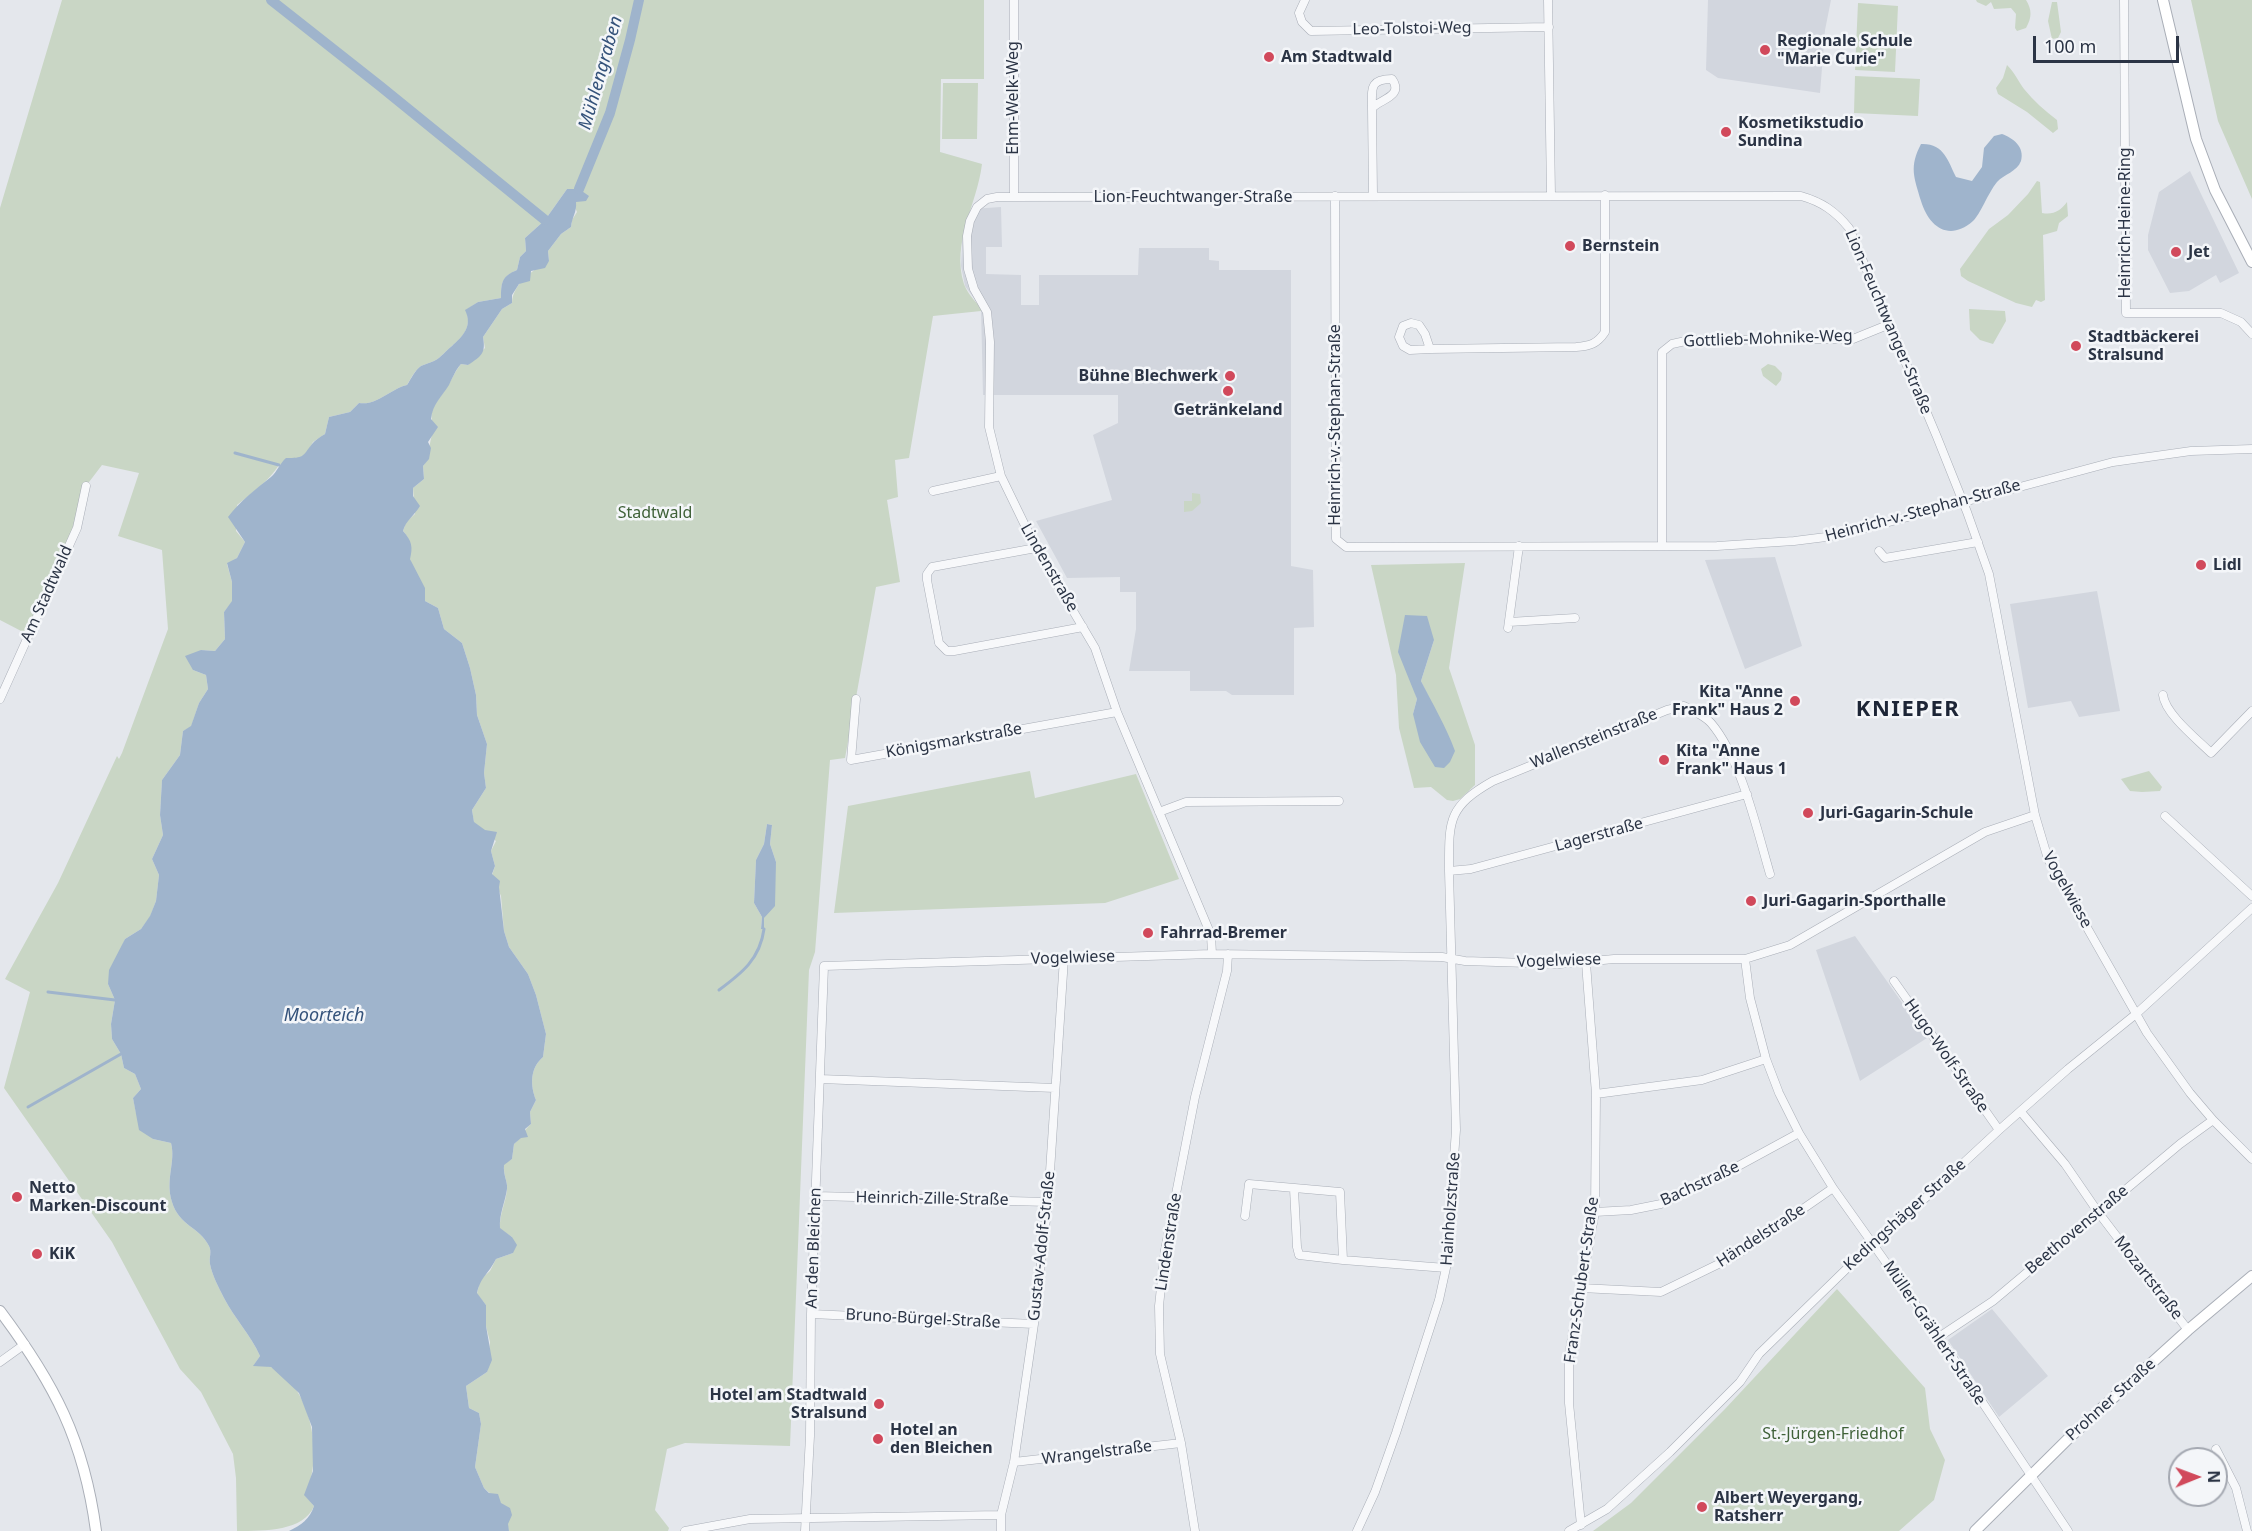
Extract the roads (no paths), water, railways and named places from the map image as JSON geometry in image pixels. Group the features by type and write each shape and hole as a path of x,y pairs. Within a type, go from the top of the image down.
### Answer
{"main road":[{"path":"2163,0 2196,140 2215,190 2252,262"},
{"name":"Prohner Straße","path":"1975,1531 2071,1436 2188,1330 2252,1276"},
{"path":"0,1311 25,1344 51,1385 64,1411 86,1477 96,1531"}],"street":[{"name":"Ehm-Welk-Weg","path":"1014,0 1014,197"},
{"name":"Leo-Tolstoi-Weg","path":"1305,0 1299,13 1302,22 1311,31 1549,27"},
{"path":"1548,0 1551,195"},
{"name":"Heinrich-Heine-Ring","path":"2124,0 2126,313 2221,313 2241,322 2252,334"},
{"path":"1372,108 1373,195"},
{"name":"Lion-Feuchtwanger-Straße","path":"1014,197 1786,194 1817,200 1829,207 1849,228 1978,542 1992,587 2035,815"},
{"path":"1430,349 1576,347 1591,346 1600,339 1605,332 1605,195"},
{"name":"Lindenstraße","path":"1014,197 997,196 987,199 977,207 970,221 967,236 968,269 974,289 987,312 990,342 989,427 1001,476 1036,548 1095,648 1118,712 1211,935 1212,954"},
{"name":"Heinrich-v.-Stephan-Straße","path":"1335,196 1336,539 1346,547 1752,545 1826,537 2131,458 2190,451 2252,449"},
{"name":"Gottlieb-Mohnike-Weg","path":"1662,546 1662,352 1672,344 1690,340 1853,339 1890,324"},
{"path":"933,490 1001,476"},
{"name":"Am Stadtwald","path":"0,699 77,528 86,486"},
{"path":"1879,551 1885,558 1978,542"},
{"path":"1520,546 1508,625 1575,618"},
{"path":"1036,548 932,567 927,574 927,580 939,643 947,651 954,651 1083,627"},
{"path":"2163,695 2164,701 2176,718 2211,753 2252,711"},
{"name":"Königsmarkstraße","path":"856,699 850,760 1118,712"},
{"name":"Wallensteinstraße","path":"1449,871 1453,819 1459,805 1469,796 1493,781 1666,710 1684,706 1710,722 1726,744 1747,794 1770,874"},
{"name":"Lagerstraße","path":"1449,871 1471,869 1747,794"},
{"path":"1159,812 1186,802 1339,801"},
{"name":"Vogelwiese","path":"824,966 1212,954 1452,958 1504,963 1586,963 1614,959 1745,959 1790,945 1985,832 2035,815 2048,860 2136,1014 2172,1068 2213,1120 2252,1159"},
{"path":"2165,816 2252,896"},
{"name":"Hainholzstraße","path":"1357,1531 1375,1492 1396,1433 1439,1300 1446,1268 1456,1130 1449,871"},
{"name":"Kedingshäger Straße","path":"1569,1531 1581,1526 1606,1509 1670,1452 1740,1382 1759,1354 1873,1243 2068,1069 2136,1014 2252,908"},
{"path":"2245,915 2252,922"},
{"name":"Lindenstraße","path":"1195,1531 1181,1443 1160,1354 1159,1306 1165,1250 1195,1097 1227,971 1228,954"},
{"name":"Gustav-Adolf-Straße","path":"1001,1531 1001,1515 1014,1462 1034,1324 1048,1202 1064,958"},
{"name":"Müller-Grählert-Straße","path":"1745,959 1750,998 1766,1059 1779,1093 1799,1133 1833,1188 1939,1337 2068,1531"},
{"name":"Franz-Schubert-Straße","path":"1581,1526 1569,1403 1569,1353 1595,1212 1596,1094 1586,963"},
{"name":"An den Bleichen","path":"805,1531 810,1436 811,1314 824,966"},
{"name":"Hugo-Wolf-Straße","path":"1894,981 1999,1130"},
{"path":"1596,1094 1702,1080 1766,1059"},
{"path":"820,1079 1055,1088"},
{"name":"Mozartstraße","path":"2021,1112 2065,1164 2098,1212 2188,1330"},
{"name":"Beethovenstraße","path":"1939,1337 1993,1300 2180,1144 2213,1120"},
{"name":"Bachstraße","path":"1595,1212 1631,1210 1661,1204 1799,1133"},
{"path":"1245,1216 1249,1184 1340,1192 1343,1260"},
{"name":"Händelstraße","path":"1581,1288 1661,1292 1735,1256 1833,1188"},
{"path":"1294,1189 1299,1255 1446,1268"},
{"name":"Heinrich-Zille-Straße","path":"816,1196 1048,1202"},
{"name":"Bruno-Bürgel-Straße","path":"811,1314 1034,1324"},
{"path":"0,1362 25,1344"},
{"name":"Wrangelstraße","path":"1014,1462 1181,1443"},
{"path":"2228,1472 2236,1488 2247,1531"},
{"path":"685,1531 750,1519 1001,1515"}],"water":[{"path":"2002,134 2020,147 2022,156 2019,165 1997,182 1973,221 1956,230 1941,229 1929,218 1921,201 1915,178 1915,159 1921,144 1935,146 1944,154 1956,177 1972,181 1982,167 1984,148 1994,136"},
{"name":"Moorteich","path":"567,189 579,189 589,196 586,201 576,202 571,227 561,234 548,251 549,261 545,268 531,271 530,281 519,284 512,295 512,303 502,309 483,337 482,354 468,365 461,364 435,405 431,419 438,427 428,442 431,448 429,459 423,466 424,479 413,488 413,496 420,506 403,531 411,544 410,559 425,588 425,601 438,608 444,629 462,643 470,668 476,695 477,715 487,744 484,773 486,788 472,810 474,822 485,830 497,832 491,851 495,866 492,874 500,881 504,931 509,947 528,974 546,1034 543,1057 533,1071 536,1100 530,1112 531,1124 525,1129 528,1137 521,1138 514,1144 512,1159 504,1165 507,1189 500,1228 512,1237 517,1245 513,1253 496,1259 477,1293 486,1305 486,1326 492,1360 487,1372 466,1386 469,1408 479,1413 481,1424 475,1467 484,1488 489,1493 498,1494 501,1503 510,1508 512,1515 508,1524 509,1531 289,1531 310,1515 314,1506 304,1495 313,1471 312,1427 299,1393 271,1367 253,1366 260,1356 218,1286 212,1273 209,1246 175,1210 170,1194 171,1143 153,1139 139,1130 133,1098 141,1089 135,1074 124,1068 121,1054 112,1039 111,1024 115,1000 108,984 109,970 125,939 141,929 156,901 159,875 152,859 163,835 160,815 162,780 180,755 183,731 191,726 199,703 208,689 206,675 193,670 185,656 201,650 215,651 225,639 224,612 232,601 232,582 227,563 237,558 245,542 228,517 243,500 273,475 286,458 302,456 315,441 325,434 329,417 350,412 359,403 378,400 407,385 421,366 437,359 456,342 466,330 468,321 465,310 478,302 501,298 503,280 517,270 520,257 526,251 525,238 545,220"},
{"path":"1405,615 1427,616 1434,640 1421,681 1455,751 1444,768 1435,767 1420,742 1413,714 1417,699 1398,652"},
{"path":"767,824 772,825 770,844 776,862 775,906 764,918 764,929 761,929 762,917 754,903 756,860 764,844"}],"waterway":[{"path":"271,0 545,220"},
{"name":"Mühlengraben","path":"579,189 610,113 639,0"},
{"path":"235,453 279,465"},
{"path":"719,990 749,964 759,949 764,929"},
{"path":"48,992 115,1000"},
{"path":"28,1107 121,1054"}],"place":[{"name":"Regionale Schule \"Marie Curie\"","path":"1765,50"},
{"name":"Am Stadtwald","path":"1269,57"},
{"name":"Kosmetikstudio Sundina","path":"1726,132"},
{"name":"Bernstein","path":"1570,246"},
{"name":"Jet","path":"2176,252"},
{"name":"Stadtbäckerei Stralsund","path":"2076,346"},
{"name":"Bühne Blechwerk","path":"1230,376"},
{"name":"Getränkeland","path":"1228,391"},
{"name":"Lidl","path":"2201,565"},
{"name":"Kita \"Anne Frank\" Haus 2","path":"1795,701"},
{"name":"Kita \"Anne Frank\" Haus 1","path":"1664,760"},
{"name":"Juri-Gagarin-Schule","path":"1808,813"},
{"name":"Juri-Gagarin-Sporthalle","path":"1751,901"},
{"name":"Fahrrad-Bremer","path":"1148,933"},
{"name":"Netto Marken-Discount","path":"17,1197"},
{"name":"KiK","path":"37,1254"},
{"name":"Hotel am Stadtwald Stralsund","path":"879,1404"},
{"name":"Hotel an den Bleichen","path":"878,1439"},
{"name":"Albert Weyergang, Ratsherr","path":"1702,1507"}],"district":[{"name":"KNIEPER","path":"1908,710"}],"park label":[{"name":"Stadtwald","path":"655,513"},
{"name":"St.-Jürgen-Friedhof","path":"1833,1434"}]}
